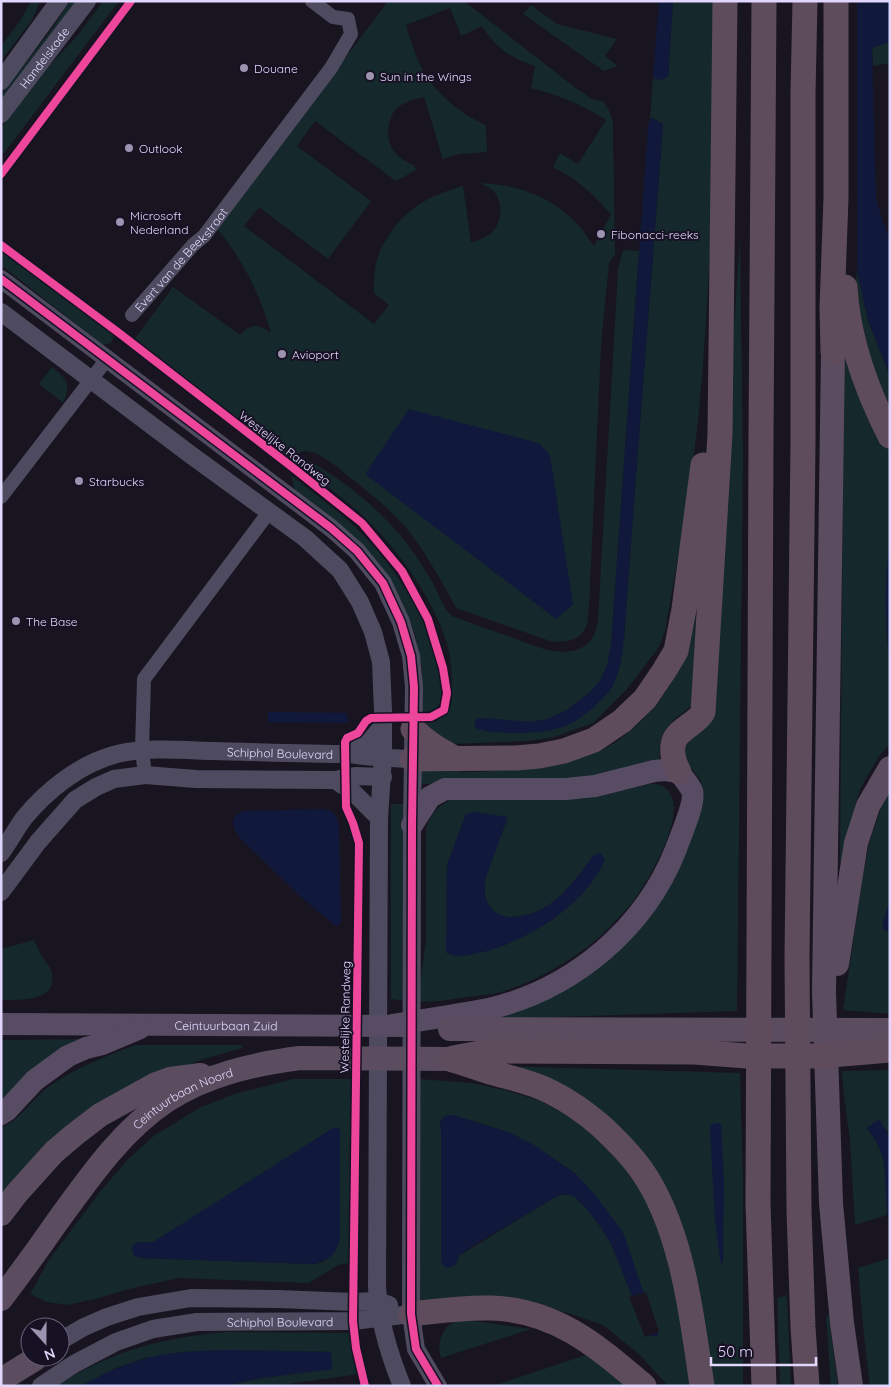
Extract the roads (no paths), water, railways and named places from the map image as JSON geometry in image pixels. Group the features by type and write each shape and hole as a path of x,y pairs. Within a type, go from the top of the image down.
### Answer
{"highway":[{"path":"679,772 673,757 672,748 674,740 680,732 699,718 703,712 720,434 725,1"},
{"path":"764,1 758,1203 764,1386"},
{"path":"805,1 798,969 799,1210 807,1386"},
{"path":"836,1 836,198 832,308 833,352 824,992 831,1203 850,1386"},
{"path":"836,198 842,231 845,291 854,338 868,390 890,436"},
{"path":"412,760 493,760 539,756 564,751 594,740 622,722 645,699 676,651 684,609 721,321"},
{"path":"413,729 425,741 457,759"},
{"path":"827,1081 840,940 856,843 868,806 890,768"},
{"path":"450,1022 715,1042 747,1056 819,1056 890,1030"},
{"path":"864,1041 890,1050"},
{"path":"450,1059 491,1051 694,1052 715,1042"},
{"name":"Ceintuurbaan Noord","path":"1,1299 81,1189 119,1142 137,1123 167,1100 192,1086 247,1067 300,1058 450,1059"},
{"path":"450,1059 530,1083 568,1101 592,1118 613,1137 640,1168 661,1207 679,1254 702,1386"},
{"path":"1,1214 54,1152 100,1116 135,1095 156,1084 170,1080 247,1067"},
{"path":"411,1314 490,1308 539,1316 573,1330 644,1386"},
{"path":"1,1380 22,1367"}],"main road":[{"path":"412,825 430,797 445,788 566,789 595,786 654,771 679,772"},
{"name":"Ceintuurbaan Zuid","path":"1,1024 392,1025 450,1022 473,1013 516,1002 555,985 590,962 618,938 642,910 662,881 687,820 692,795 689,786 679,772"},
{"path":"1,1114 35,1080 68,1056 147,1025"}],"street":[{"name":"Handelskade","path":"1,81 59,1"},
{"name":"Handelskade","path":"1,114 87,1"},
{"name":"Evert van de Beekstraat","path":"132,315 193,245 204,236 331,68 351,34 348,20 333,16 312,1"},
{"path":"1,279 323,522 357,551 383,583 401,622 411,656 414,687 412,760 411,1314 416,1349 438,1386"},
{"path":"1,312 305,538 340,570 360,602 373,632 381,662 383,726 383,777 380,818 377,1216 379,1309 391,1358 402,1386"},
{"path":"1,497 107,359"},
{"path":"145,774 142,750 144,680 269,512"},
{"path":"350,754 370,741 383,726"},
{"name":"Schiphol Boulevard","path":"1,854 24,819 60,783 73,774 117,754 142,750 350,754 364,757 412,760"},
{"path":"383,777 412,760"},
{"name":"Schiphol Boulevard","path":"1,892 38,842 75,800 114,779 145,774 196,779 335,780 355,776 383,777"},
{"path":"335,780 353,792 380,818"},
{"name":"Schiphol Boulevard","path":"70,1335 84,1327 138,1307 191,1298 278,1298 354,1302 379,1309 411,1314"},
{"name":"Schiphol Boulevard","path":"41,1386 74,1364 116,1342 153,1329 197,1322 353,1321 379,1309"},
{"path":"7,1386 27,1367"}],"water":[{"path":"659,1 673,1 668,76 664,79 656,80 653,77"},
{"path":"857,1 890,1 890,42 872,48 876,200 890,242 890,376 869,323 857,271"},
{"path":"653,118 663,125 624,639 619,671 613,686 606,695 586,714 568,725 547,731 523,733 477,729 475,723 480,718 531,722 548,719 567,710 589,693 600,681 607,666 611,645 648,127 650,119"},
{"path":"409,409 539,443 550,455 573,605 556,619 365,474"},
{"path":"890,540 890,664 886,602"},
{"path":"268,712 346,713 349,721 346,723 268,722"},
{"path":"323,809 333,812 339,827 341,922 336,926 302,898 239,837 233,822 239,813 244,811"},
{"path":"475,812 508,817 486,877 485,887 485,896 489,905 495,912 501,915 517,917 544,908 572,884 594,855 601,854 605,859 597,876 585,891 570,906 535,931 497,948 466,956 455,956 446,952 447,865 466,814"},
{"path":"890,899 890,932 883,930 883,924"},
{"path":"453,1115 508,1132 534,1145 576,1174 595,1195 625,1237 658,1336 648,1336 611,1244 604,1232 586,1208 569,1195 557,1196 469,1248 460,1255 456,1264 450,1268 444,1267 441,1261 440,1121 445,1116"},
{"path":"879,1119 890,1138 890,1257 884,1163 877,1144 867,1128"},
{"path":"721,1124 724,1182 722,1265 715,1220 710,1129 711,1125"},
{"path":"333,1128 338,1128 340,1131 340,1238 337,1249 332,1256 314,1264 140,1258 134,1256 133,1245 139,1242 153,1242"},
{"path":"228,1350 331,1352 332,1369 262,1378 224,1386 81,1386 120,1367 154,1356"}],"place":[{"name":"Douane","path":"244,68"},
{"name":"Sun in the Wings","path":"370,76"},
{"name":"Outlook","path":"129,148"},
{"name":"Microsoft Nederland","path":"120,222"},
{"name":"Fibonacci-reeks","path":"601,234"},
{"name":"Avioport","path":"282,354"},
{"name":"Starbucks","path":"79,481"},
{"name":"The Base","path":"16,621"}]}
